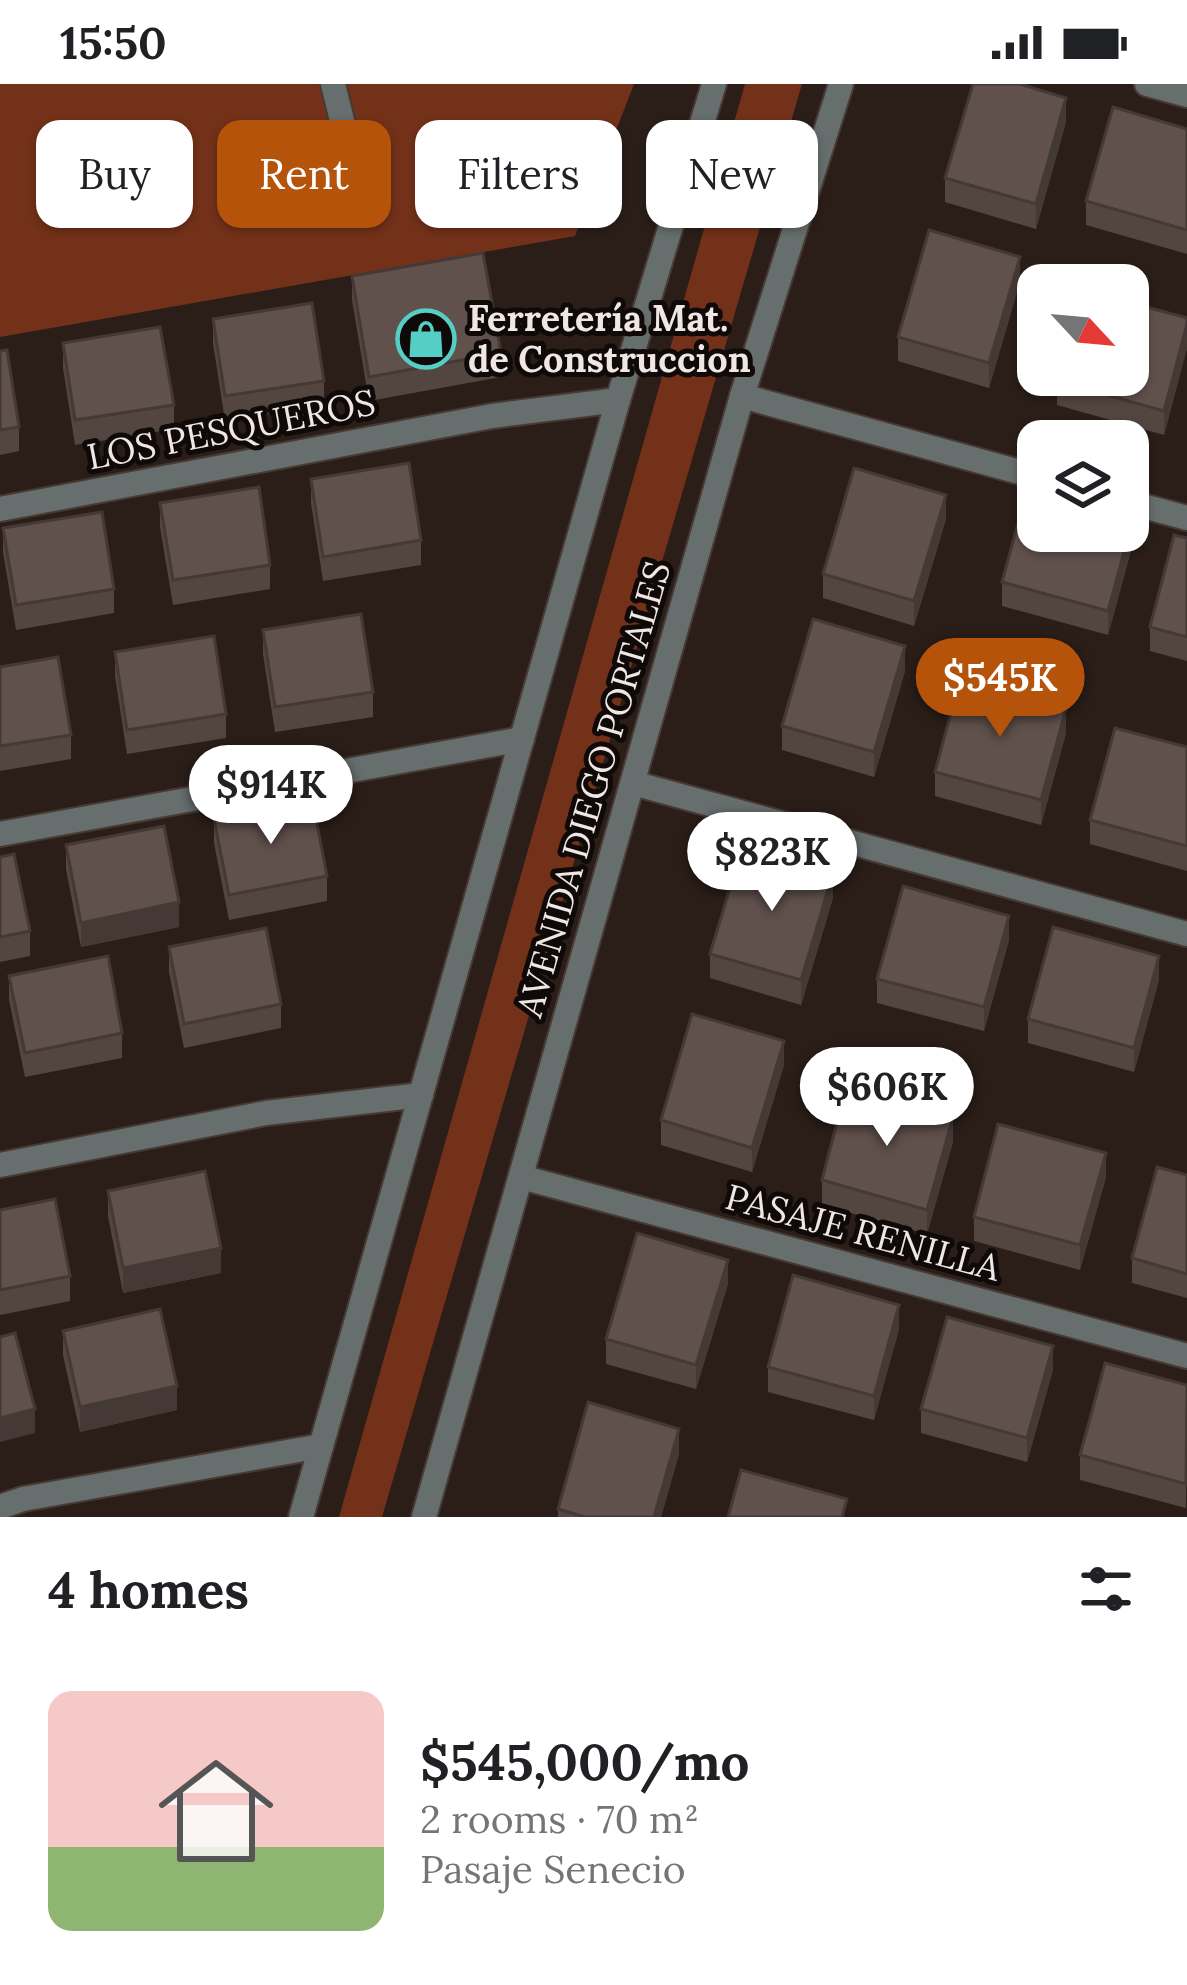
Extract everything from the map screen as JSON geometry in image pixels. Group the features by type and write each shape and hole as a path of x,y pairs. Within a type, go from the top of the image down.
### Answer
{"street":[{"path":"333,84 342,120"},
{"path":"301,1517 618,400 714,84"},
{"name":"AVENIDA DIEGO PORTALES","path":"424,1517 742,396 841,84"},
{"path":"1147,84 1187,95"},
{"path":"742,396 1017,471"},
{"name":"LOS PESQUEROS","path":"0,509 492,416 618,400"},
{"path":"1149,508 1187,518"},
{"path":"0,834 522,739"},
{"path":"632,783 1187,934"},
{"path":"0,1165 266,1113 421,1095"},
{"name":"PASAJE RENILLA","path":"520,1177 1187,1356"},
{"path":"0,1507 321,1446"}],"shaded area":[{"path":"0,84 634,84 620,120 415,120 415,228 578,228 575,236 0,337"},
{"path":"745,84 802,84 791,120 735,120"},
{"path":"704,228 760,228 382,1517 339,1517"}],"building":[{"path":"973,84 1020,84 1066,98 1036,204 945,178"},
{"path":"1113,107 1187,129 1187,230 1086,201"},
{"path":"929,230 1020,257 989,363 898,337"},
{"name":"Ferretería Mat. de Construccion","path":"483,253 501,353 369,377 352,276"},
{"path":"312,303 324,381 225,396 213,319"},
{"path":"1149,308 1187,318 1164,411 1110,396 1149,396"},
{"path":"160,327 174,405 75,420 63,343"},
{"path":"7,350 19,427 0,430 0,351"},
{"path":"409,463 421,540 323,557 311,479"},
{"path":"854,468 946,495 914,601 823,574"},
{"path":"259,487 270,565 173,580 160,503"},
{"path":"102,512 114,589 16,605 3,528"},
{"path":"1017,527 1017,552 1124,552 1108,611 1002,582"},
{"path":"1174,535 1187,538 1187,637 1150,627"},
{"path":"361,614 373,692 275,707 263,630"},
{"path":"813,619 905,646 874,752 782,726"},
{"path":"214,636 226,714 127,730 115,652"},
{"path":"58,657 71,735 0,746 0,667"},
{"path":"960,679 1066,709 1041,800 935,772"},
{"path":"1115,728 1187,747 1187,846 1090,820"},
{"path":"312,798 327,876 229,895 214,819"},
{"path":"164,826 179,902 81,923 66,845"},
{"path":"742,848 833,873 801,980 710,954"},
{"path":"14,854 30,931 0,937 0,857"},
{"path":"903,886 1009,916 984,1007 877,979"},
{"path":"1053,927 1159,956 1134,1048 1028,1019"},
{"path":"266,928 281,1004 184,1024 169,947"},
{"path":"108,956 122,1033 25,1053 9,976"},
{"path":"692,1014 784,1041 752,1148 661,1120"},
{"path":"846,1088 953,1117 927,1210 822,1180"},
{"path":"998,1124 1106,1153 1080,1245 974,1217"},
{"path":"1157,1167 1187,1175 1187,1274 1132,1258"},
{"path":"205,1171 221,1248 123,1268 108,1191"},
{"path":"55,1199 70,1276 0,1290 0,1210"},
{"path":"637,1233 728,1260 696,1365 606,1339"},
{"path":"793,1275 899,1305 874,1396 768,1367"},
{"path":"160,1309 177,1386 80,1407 63,1331"},
{"path":"947,1317 1053,1346 1027,1438 921,1409"},
{"path":"15,1333 35,1409 0,1418 0,1337"},
{"path":"1105,1363 1187,1385 1186,1484 1080,1455"},
{"path":"588,1402 679,1429 654,1517 585,1517 558,1509"},
{"path":"741,1470 847,1499 842,1517 728,1517"}],"place":[{"name":"Ferretería Mat. de Construccion","path":"426,339"}]}
